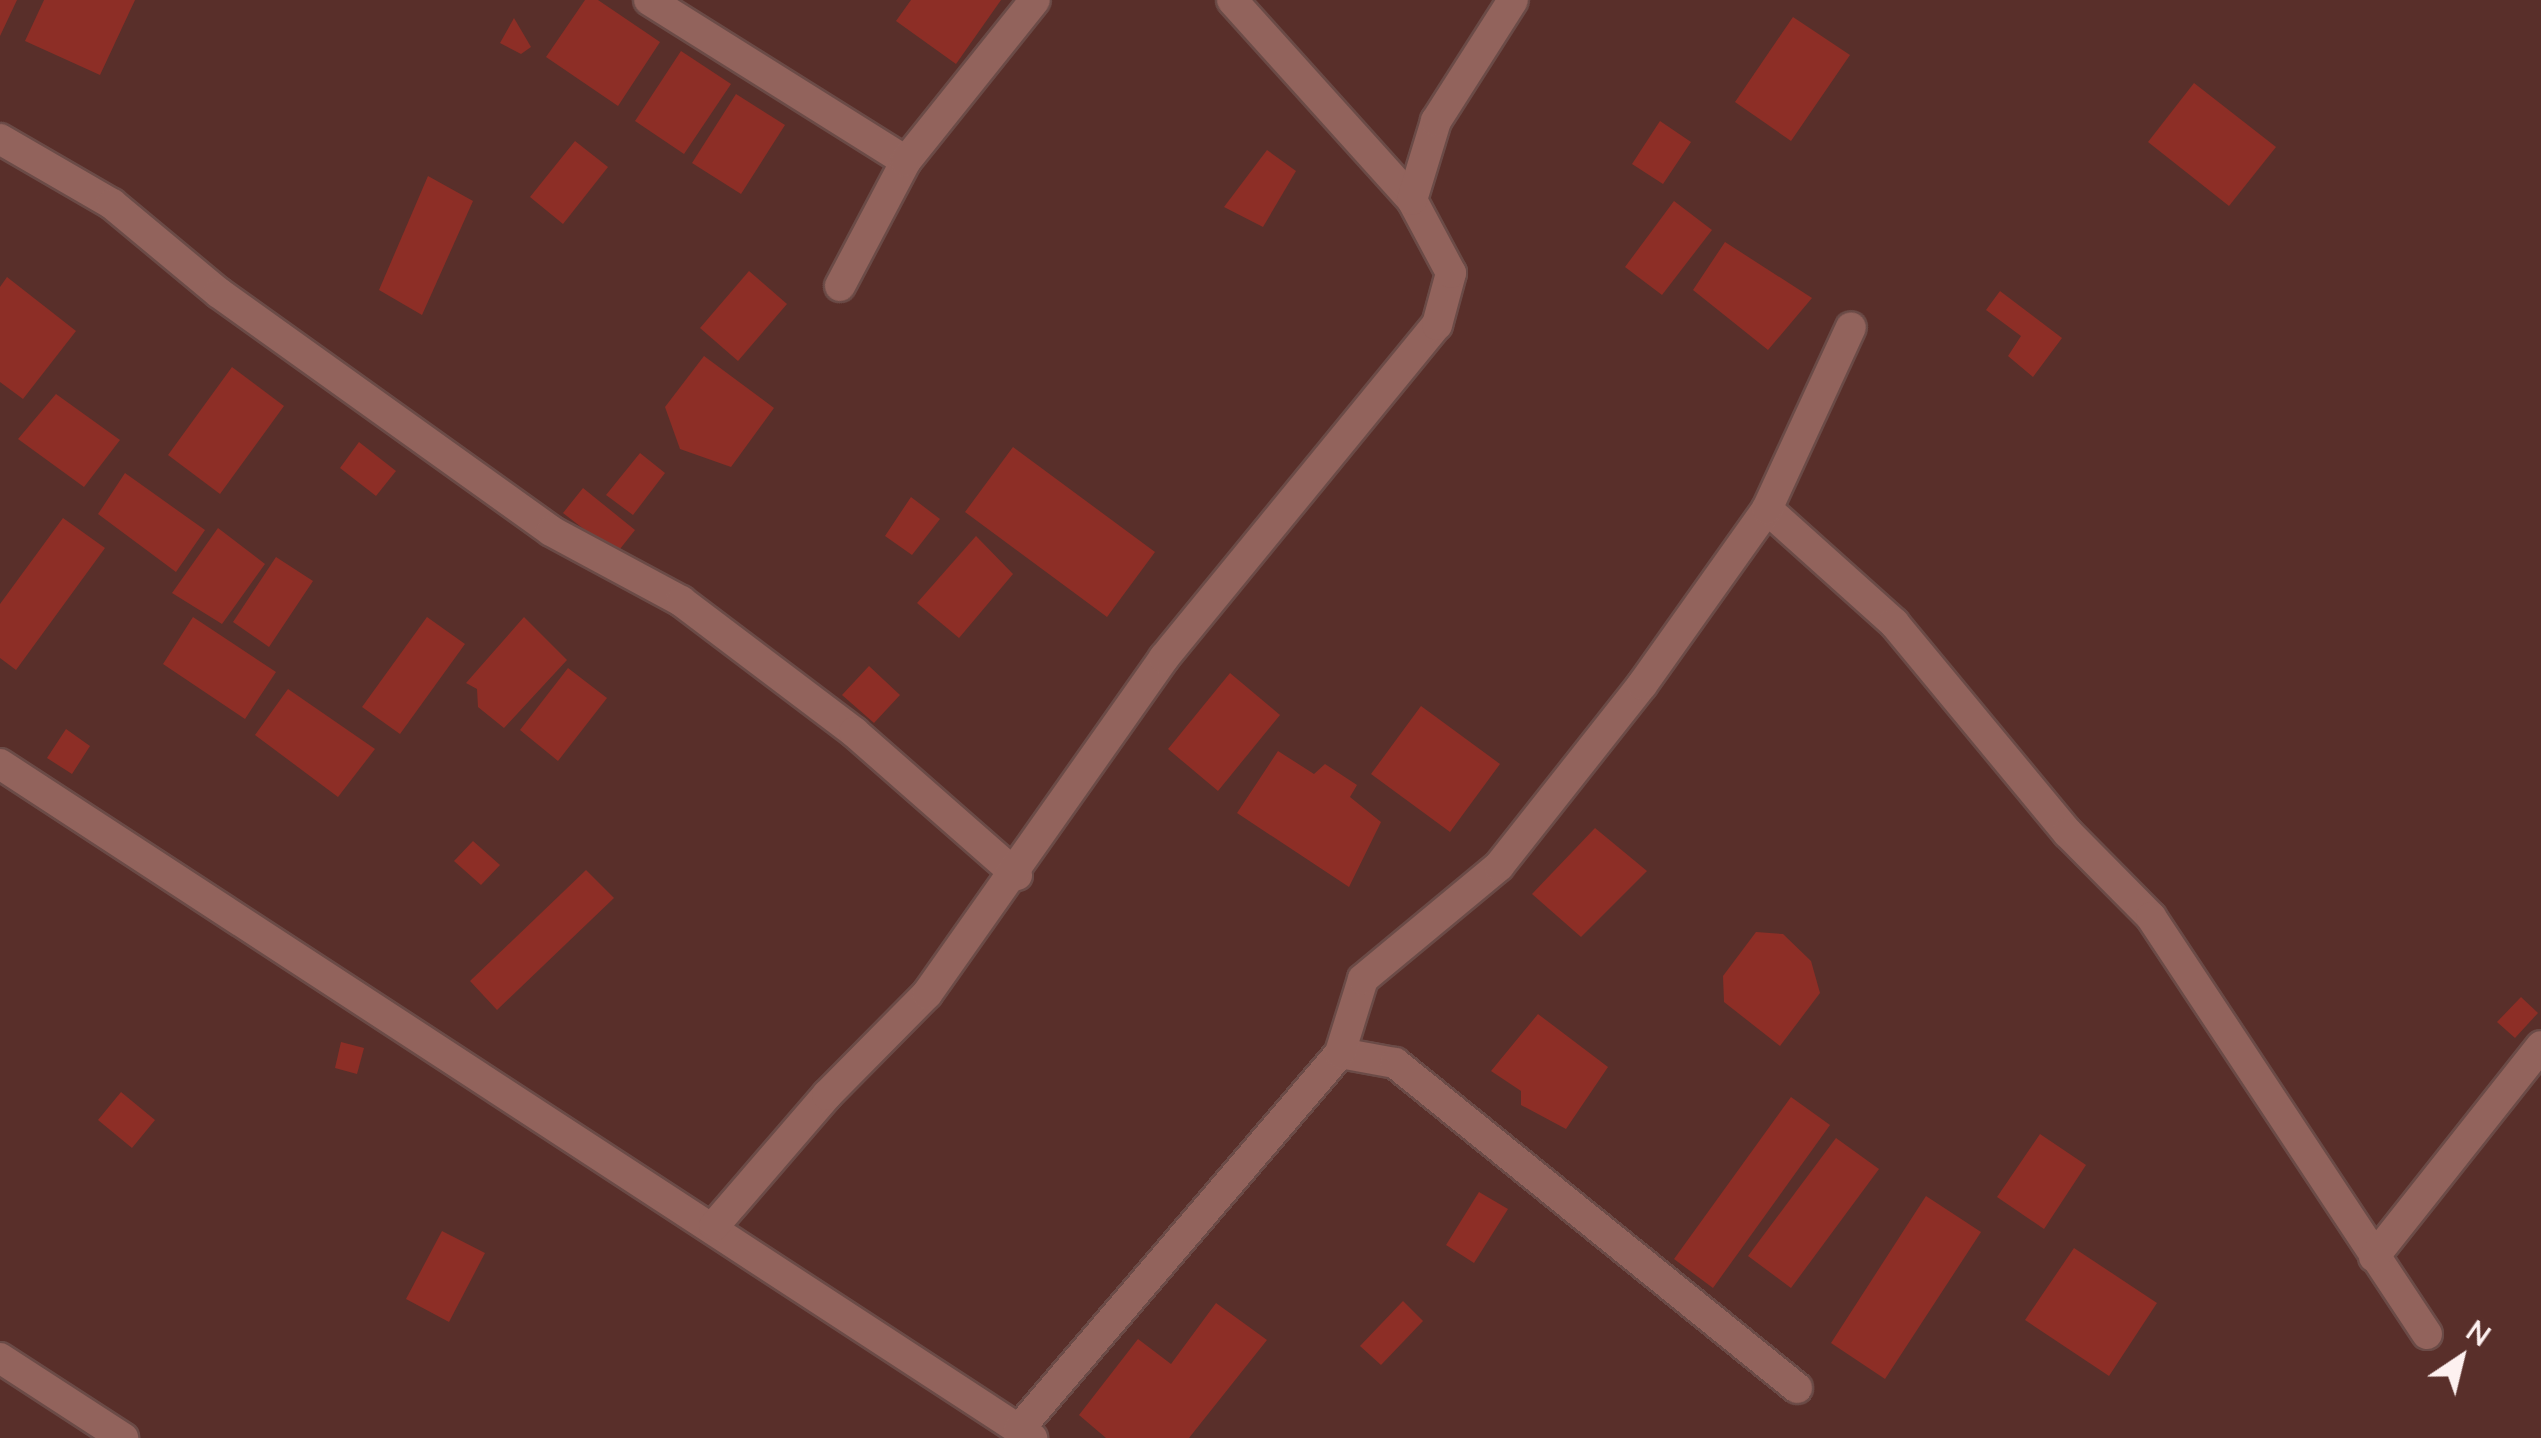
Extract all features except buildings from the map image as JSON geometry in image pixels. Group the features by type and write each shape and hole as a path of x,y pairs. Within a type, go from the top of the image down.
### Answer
{"street":[{"path":"649,0 906,161"},
{"path":"840,286 906,161 1034,0"},
{"path":"714,1226 827,1096 927,994 1017,875 1164,658 1438,325 1451,273 1412,200 1232,0"},
{"path":"1412,200 1436,121 1513,0"},
{"path":"0,139 112,204 249,314 551,531 681,601 854,732 1017,875"},
{"path":"0,764 714,1226 1026,1434 1340,1053 1363,979 1499,866 1642,686 1768,508 1851,327"},
{"path":"1768,508 1894,622 2068,833 2151,917 2428,1334"},
{"path":"2374,1257 2541,1046"},
{"path":"1340,1053 1396,1063 1797,1388"},
{"path":"0,1358 123,1438"}]}
